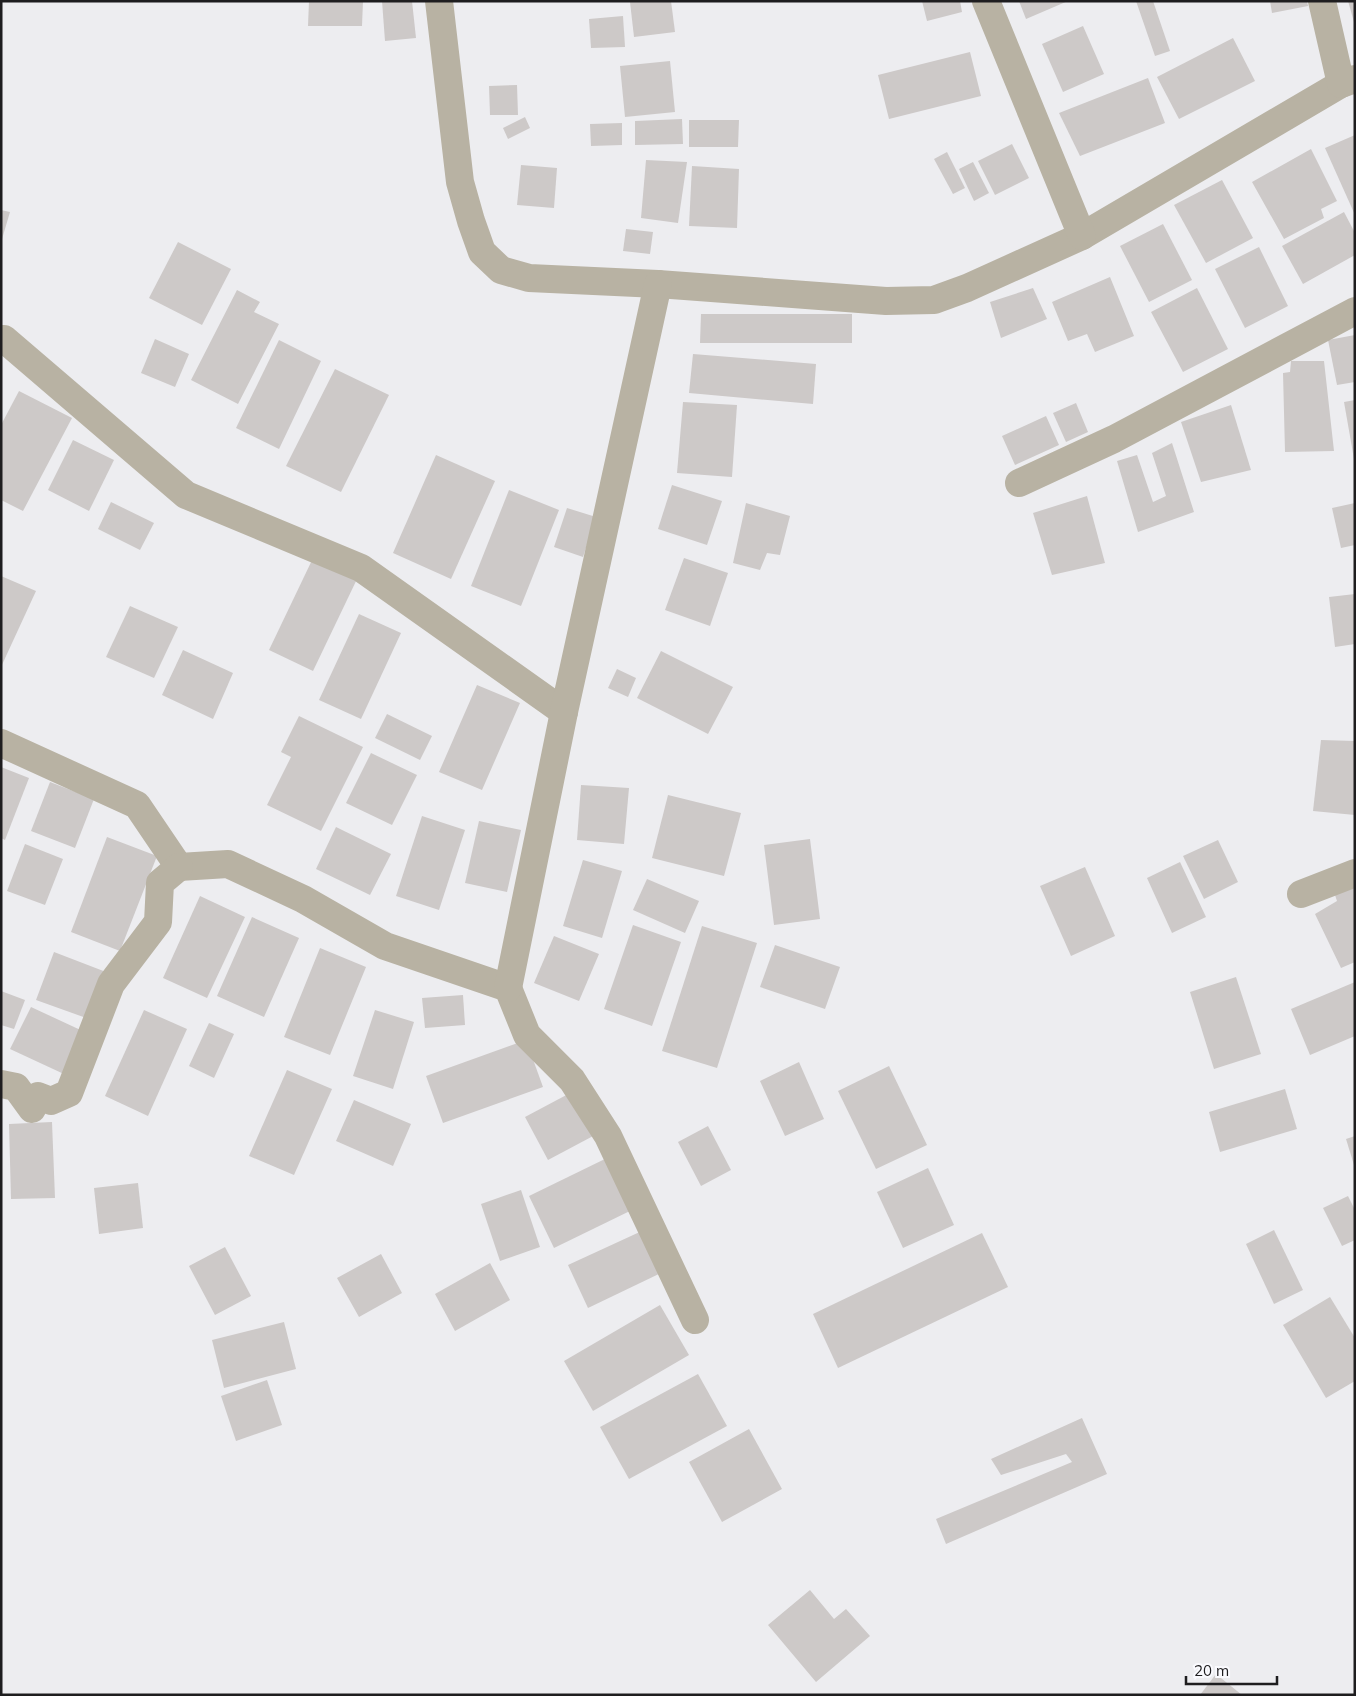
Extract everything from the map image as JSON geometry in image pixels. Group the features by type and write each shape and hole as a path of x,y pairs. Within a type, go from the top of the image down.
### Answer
{"street":[{"path":"439,1 460,182 482,252 500,270 528,278 658,284 886,301 934,300 968,288 1082,236 1348,82 1322,1"},
{"path":"986,1 1082,236"},
{"path":"658,284 564,712 508,988 527,1035 572,1080 608,1136 695,1320"},
{"path":"1019,483 1114,439 1355,311"},
{"path":"4,339 186,495 361,568 564,712"},
{"path":"1,743 137,805 179,866"},
{"path":"1,1084 16,1087 32,1109 38,1096 52,1101 69,1093 111,984 158,922 160,883 179,866 228,864 303,899 386,946 508,988"},
{"path":"1301,894 1355,873"}],"building":[{"path":"309,1 363,1 362,26 308,26"},
{"path":"382,1 412,1 416,38 385,41"},
{"path":"671,1 675,32 634,37 630,2"},
{"path":"922,1 960,1 962,12 927,21"},
{"path":"1019,1 1068,1 1026,19"},
{"path":"1136,1 1153,1 1170,51 1155,56"},
{"path":"1270,1 1307,1 1308,6 1272,13"},
{"path":"1348,1 1355,1 1355,22 1354,22"},
{"path":"623,16 625,47 591,48 589,19"},
{"path":"1083,26 1104,74 1063,92 1042,44"},
{"path":"1233,38 1255,81 1179,119 1157,77"},
{"path":"970,52 981,96 889,119 878,75"},
{"path":"670,61 675,112 625,117 620,66"},
{"path":"1148,78 1165,123 1080,156 1059,113"},
{"path":"517,85 518,115 490,115 489,86"},
{"path":"525,117 530,128 508,139 503,128"},
{"path":"682,119 683,144 635,145 635,121"},
{"path":"689,120 739,120 738,147 689,147"},
{"path":"622,123 622,145 591,146 590,124"},
{"path":"1355,135 1355,215 1325,148"},
{"path":"1012,144 1029,178 995,195 978,161"},
{"path":"1311,149 1337,201 1321,209 1324,218 1284,239 1252,182"},
{"path":"947,152 965,188 953,194 934,159"},
{"path":"646,160 687,162 678,223 641,218"},
{"path":"973,162 989,193 974,201 959,169"},
{"path":"521,165 557,168 554,208 517,205"},
{"path":"692,166 739,169 737,228 689,226"},
{"path":"1222,180 1253,238 1206,263 1174,205"},
{"path":"1,210 10,212 2,239 1,238"},
{"path":"1344,212 1355,233 1355,255 1303,284 1282,246"},
{"path":"1163,224 1192,280 1149,302 1120,246"},
{"path":"626,229 653,232 650,254 623,251"},
{"path":"178,242 231,269 202,325 149,298"},
{"path":"1259,247 1288,306 1245,328 1215,269"},
{"path":"1110,277 1134,336 1095,352 1087,334 1068,341 1052,302"},
{"path":"1033,288 1047,319 1001,338 990,302"},
{"path":"1197,288 1228,349 1183,372 1151,312"},
{"path":"237,290 260,302 254,312 279,324 238,404 191,380"},
{"path":"701,314 852,314 852,343 700,343"},
{"path":"1355,335 1355,382 1337,385 1328,340"},
{"path":"155,339 189,354 175,387 141,373"},
{"path":"279,340 321,361 279,449 236,428"},
{"path":"693,354 816,364 813,404 689,393"},
{"path":"1291,361 1324,361 1334,451 1285,452 1283,373 1290,372"},
{"path":"335,369 389,395 341,492 286,466"},
{"path":"19,391 72,418 23,511 1,500 1,425"},
{"path":"1355,400 1355,459 1354,459 1344,402"},
{"path":"683,402 737,405 732,477 677,473"},
{"path":"1076,403 1088,432 1066,442 1053,413"},
{"path":"1231,405 1251,470 1201,482 1181,422"},
{"path":"1046,416 1059,445 1015,465 1002,436"},
{"path":"73,440 114,460 89,511 48,490"},
{"path":"1172,443 1194,512 1138,532 1117,461 1137,455 1153,502 1166,496 1152,453"},
{"path":"436,455 495,481 451,579 393,553"},
{"path":"672,485 722,501 707,545 658,529"},
{"path":"509,490 559,510 521,606 471,586"},
{"path":"1087,496 1105,563 1052,575 1033,513"},
{"path":"111,502 154,523 140,550 98,529"},
{"path":"746,503 790,516 780,555 767,553 760,570 733,563"},
{"path":"1355,503 1355,545 1341,548 1332,508"},
{"path":"567,508 596,517 583,557 554,547"},
{"path":"314,556 358,577 313,671 269,650"},
{"path":"684,558 728,573 710,626 665,610"},
{"path":"1,576 36,591 1,667"},
{"path":"1355,594 1355,644 1335,647 1329,597"},
{"path":"130,606 178,627 154,678 106,657"},
{"path":"359,614 401,633 361,719 319,700"},
{"path":"183,650 233,673 213,719 162,695"},
{"path":"661,651 733,687 708,734 637,698"},
{"path":"617,669 636,678 628,697 608,688"},
{"path":"477,685 520,703 482,790 439,772"},
{"path":"387,714 432,736 420,760 375,738"},
{"path":"299,716 363,747 321,831 267,805 291,757 281,752"},
{"path":"1321,740 1355,741 1355,815 1313,811"},
{"path":"371,753 417,775 392,825 346,803"},
{"path":"1,767 29,778 5,840 1,838"},
{"path":"50,782 94,799 75,848 31,831"},
{"path":"581,785 629,788 624,844 577,840"},
{"path":"668,795 741,813 724,876 652,858"},
{"path":"422,816 465,830 439,910 396,896"},
{"path":"479,821 521,830 507,892 465,883"},
{"path":"336,827 391,854 370,895 316,869"},
{"path":"107,837 157,856 120,951 71,932"},
{"path":"810,839 820,919 774,925 764,845"},
{"path":"1218,840 1238,882 1204,899 1183,856"},
{"path":"25,844 63,859 45,905 7,891"},
{"path":"583,860 622,871 602,938 563,926"},
{"path":"1180,862 1206,917 1172,933 1147,878"},
{"path":"1085,867 1115,936 1071,956 1040,886"},
{"path":"647,879 699,901 685,933 633,910"},
{"path":"1354,886 1355,962 1341,968 1315,914 1337,901 1335,895"},
{"path":"200,896 245,917 207,998 163,978"},
{"path":"252,917 299,938 264,1017 217,996"},
{"path":"633,925 681,942 652,1026 604,1009"},
{"path":"702,926 757,943 717,1068 662,1051"},
{"path":"554,936 599,954 579,1001 534,983"},
{"path":"775,945 840,967 825,1009 760,987"},
{"path":"320,948 366,967 330,1055 284,1037"},
{"path":"54,952 106,972 89,1019 36,1000"},
{"path":"1236,977 1261,1054 1214,1069 1190,992"},
{"path":"1355,982 1355,1036 1310,1055 1291,1009"},
{"path":"1,991 25,1000 14,1029 1,1025"},
{"path":"463,995 465,1025 425,1028 422,998"},
{"path":"31,1007 87,1033 66,1075 10,1049"},
{"path":"144,1010 187,1029 148,1116 105,1096"},
{"path":"375,1010 414,1022 393,1089 353,1076"},
{"path":"209,1023 234,1034 214,1078 189,1066"},
{"path":"526,1040 543,1087 443,1123 426,1076"},
{"path":"799,1062 824,1119 785,1136 760,1081"},
{"path":"889,1066 927,1145 876,1169 838,1091"},
{"path":"287,1070 332,1089 294,1175 249,1156"},
{"path":"1285,1089 1297,1129 1220,1152 1209,1112"},
{"path":"572,1092 595,1135 548,1160 525,1117"},
{"path":"354,1100 411,1124 393,1166 336,1141"},
{"path":"52,1122 55,1198 11,1199 9,1124"},
{"path":"708,1126 731,1170 701,1186 678,1142"},
{"path":"1355,1136 1355,1165 1354,1165 1346,1139"},
{"path":"609,1157 634,1209 554,1248 529,1196"},
{"path":"928,1168 954,1225 903,1248 877,1192"},
{"path":"138,1183 143,1228 99,1234 94,1188"},
{"path":"521,1190 540,1247 500,1261 481,1204"},
{"path":"1348,1196 1355,1210 1355,1240 1342,1246 1323,1208"},
{"path":"644,1230 663,1272 588,1308 568,1265"},
{"path":"1274,1230 1303,1290 1274,1304 1246,1244"},
{"path":"982,1233 1008,1287 838,1368 813,1314"},
{"path":"225,1247 251,1296 215,1315 189,1266"},
{"path":"381,1254 402,1293 359,1317 337,1278"},
{"path":"490,1263 510,1300 455,1331 435,1294"},
{"path":"1330,1297 1355,1338 1355,1381 1326,1398 1283,1325"},
{"path":"660,1305 689,1355 593,1411 564,1361"},
{"path":"284,1322 296,1369 224,1388 212,1340"},
{"path":"698,1374 727,1426 629,1479 600,1427"},
{"path":"267,1380 282,1425 236,1441 221,1396"},
{"path":"1082,1418 1107,1474 946,1544 936,1519 1072,1462 1066,1454 1001,1475 991,1459"},
{"path":"749,1429 782,1489 722,1522 689,1462"},
{"path":"810,1590 834,1619 846,1609 870,1636 816,1682 768,1625"},
{"path":"1216,1674 1242,1695 1200,1695"}]}
